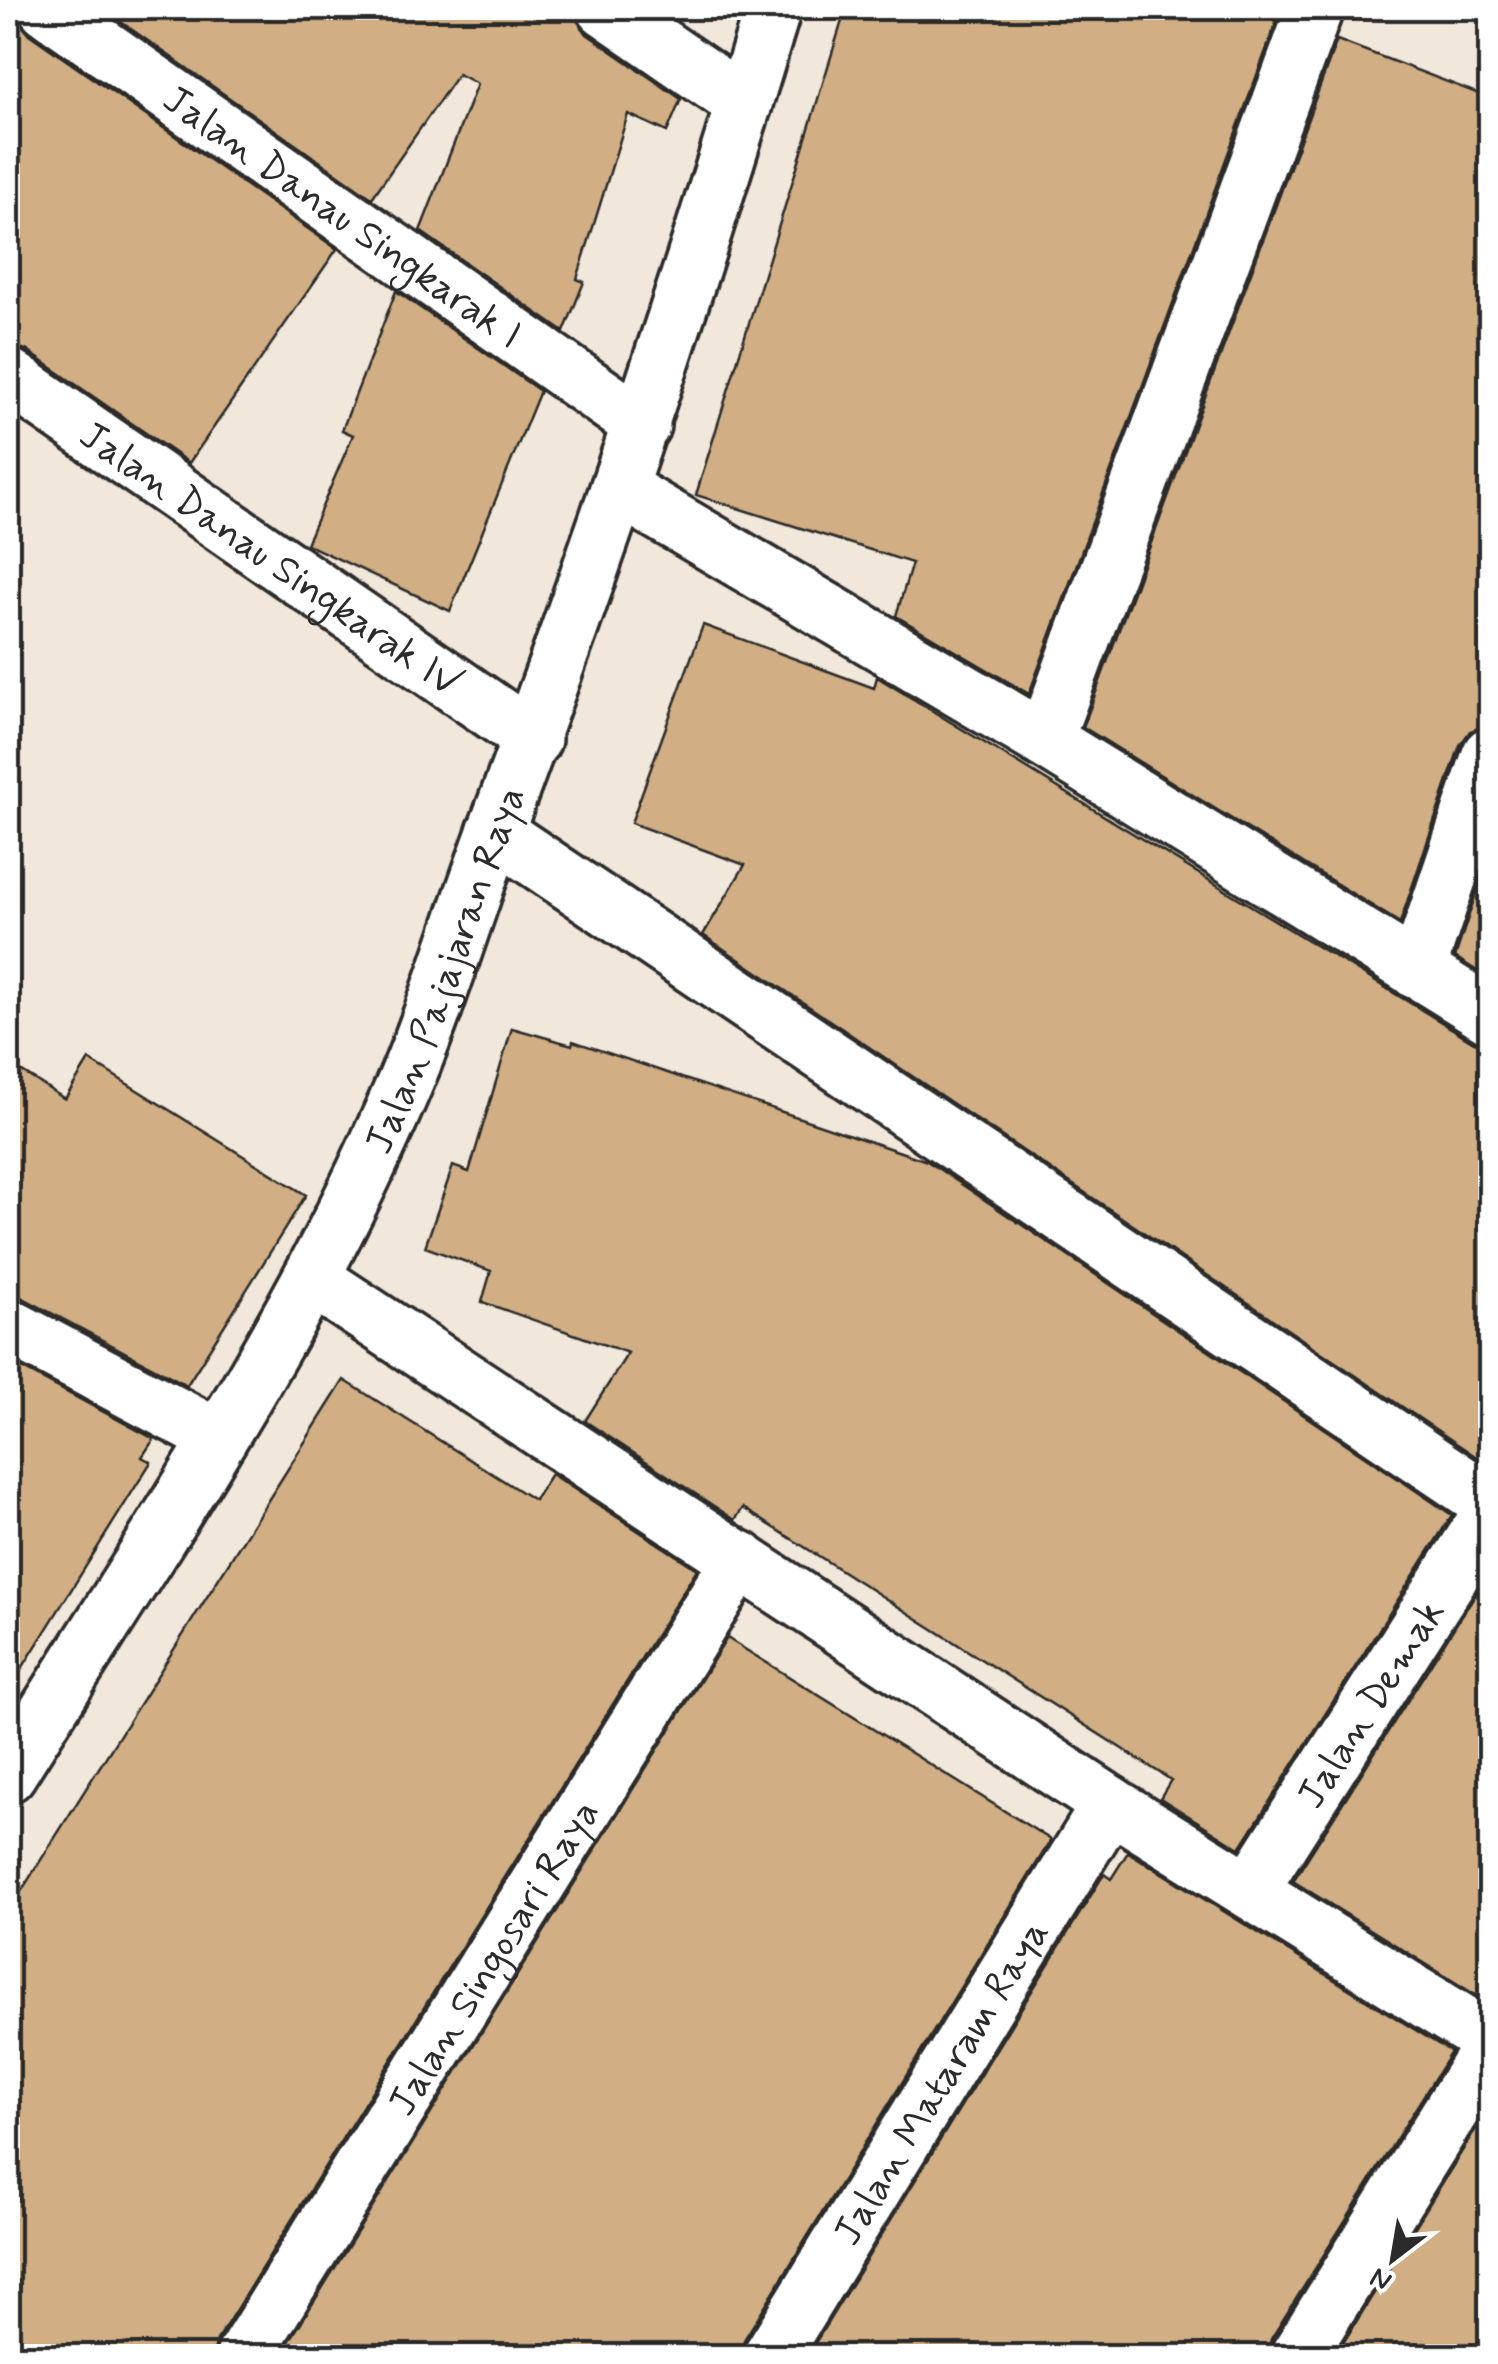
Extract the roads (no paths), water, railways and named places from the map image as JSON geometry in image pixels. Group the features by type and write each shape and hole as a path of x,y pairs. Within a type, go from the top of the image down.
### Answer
{"street":[{"name":"Jalan Danau Singkarak I","path":"48,8 642,425"},
{"path":"605,8 744,104"},
{"name":"Jalan Pajajaran Raya","path":"8,1774 219,1438 310,1278 398,1100 495,832 533,740 642,425 773,8"},
{"path":"1045,740 1315,8"},
{"name":"Jalan Danau Singkarak IV","path":"8,376 533,740"},
{"path":"620,489 1045,740 1490,1015"},
{"path":"1417,971 1490,755"},
{"path":"495,832 1490,1503"},
{"path":"310,1278 1110,1804 1490,2040"},
{"path":"8,1326 219,1438"},
{"name":"Jalan Demak","path":"1250,1890 1490,1514"},
{"name":"Jalan Singosari Raya","path":"244,2356 740,1559"},
{"name":"Jalan Mataram Raya","path":"770,2356 1110,1804"},
{"path":"1298,2356 1490,2048"}]}
